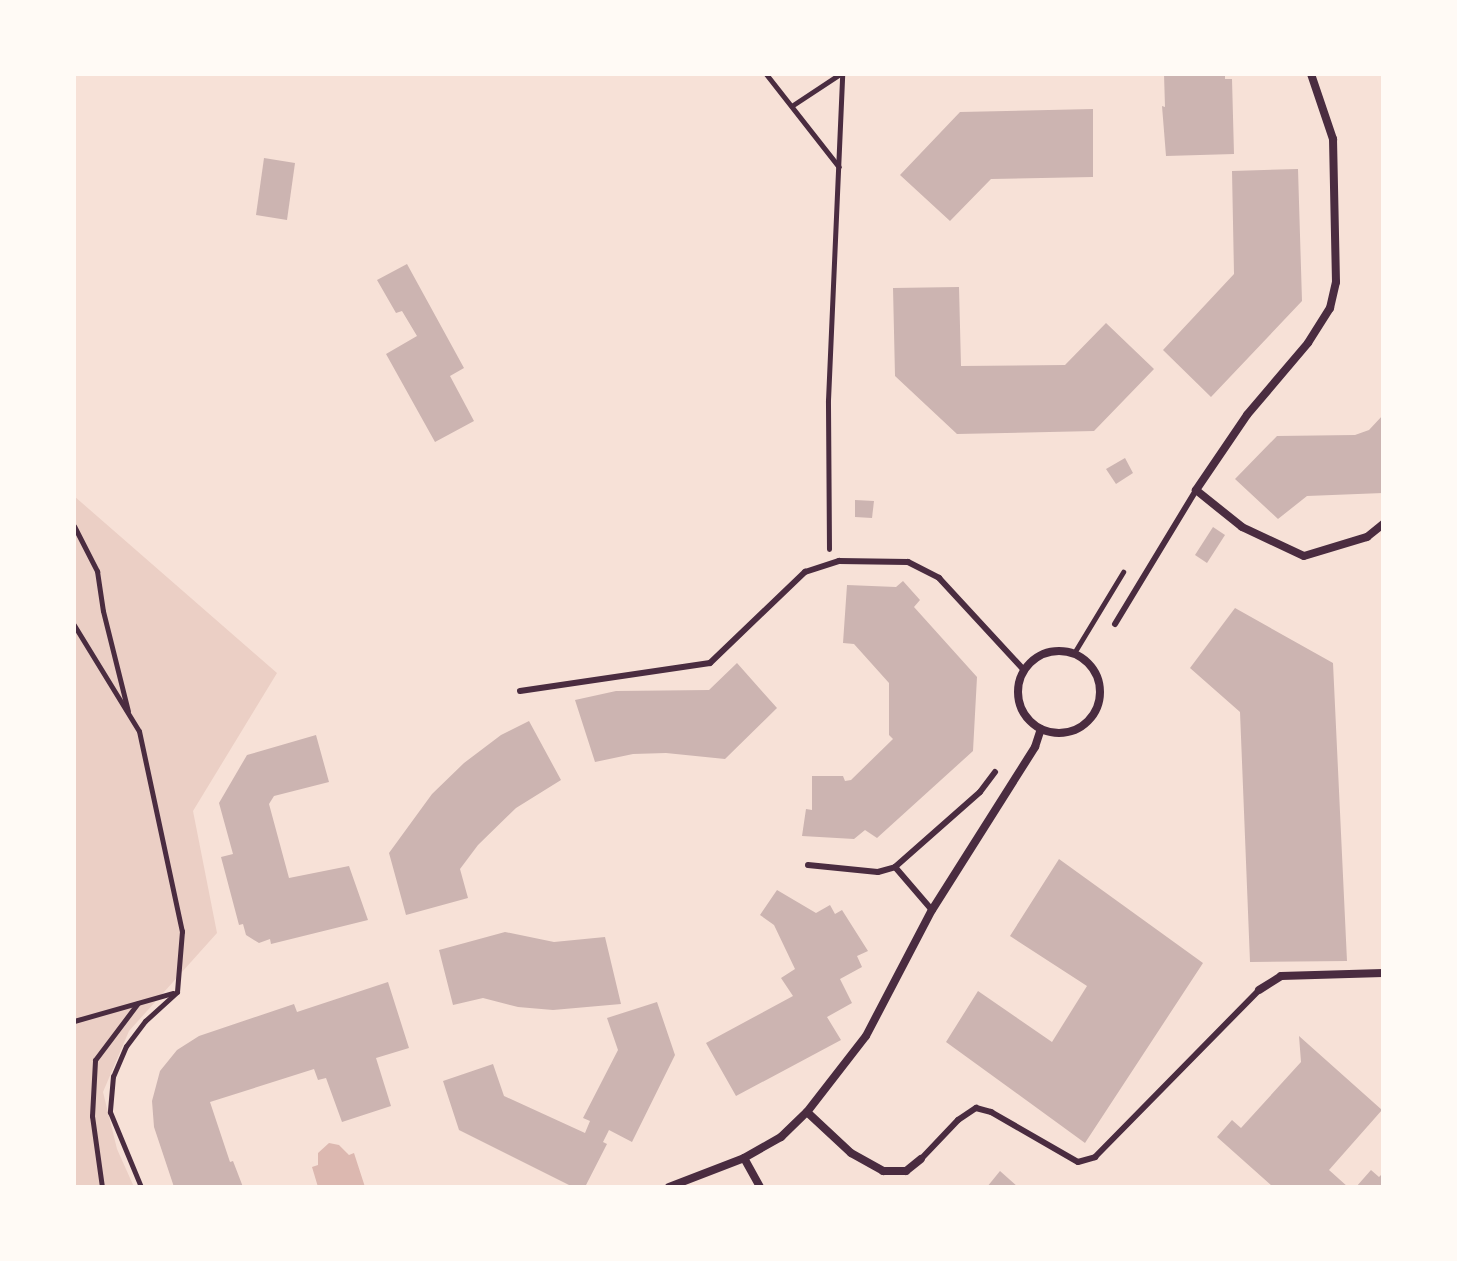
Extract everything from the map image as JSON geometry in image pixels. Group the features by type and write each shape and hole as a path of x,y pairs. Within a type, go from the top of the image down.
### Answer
{"street":[{"path":"1311,74 1333,139 1336,282 1330,308 1308,343 1247,415 1196,490 1242,527 1304,556 1367,537 1383,524"},
{"path":"1055,651 1074,653 1089,664 1099,681 1100,700 1093,717 1078,729 1060,734 1041,729 1028,719 1020,704 1018,687 1024,670 1037,657 1055,651"},
{"path":"669,1187 744,1158 781,1137 807,1112 866,1036 932,910 1035,747 1041,729"},
{"path":"1259,990 1281,976 1383,973"},
{"path":"807,1112 851,1153 883,1171 906,1171 921,1159"},
{"path":"744,1158 760,1187"}],"lane":[{"path":"1115,624 1196,490"},
{"path":"520,691 710,663 805,572 829,564 908,562 939,578 1024,670"},
{"path":"808,865 878,872 895,867 980,792 995,772"},
{"path":"895,867 932,910"},
{"path":"921,1159 958,1120 976,1108 991,1112 1078,1162 1095,1157 1259,990"}],"path":[{"path":"766,74 839,167"},
{"path":"793,105 841,74"},
{"path":"829,564 828,400 841,74"},
{"path":"74,526 97,571 103,611 129,714"},
{"path":"74,625 139,731 182,931 177,992 132,1038 113,1076 110,1112 141,1187"},
{"path":"74,1021 177,992"},
{"path":"102,1187 92,1116 95,1060 138,1003"}],"shaded area":[{"path":"74,496 277,673 193,811 217,933 129,1031 103,1092 117,1149 134,1187 74,1187"},
{"path":"329,1143 339,1145 349,1155 354,1153 365,1187 318,1187 312,1167 318,1165 318,1153"}],"building":[{"path":"1164,74 1225,74 1225,79 1232,79 1234,154 1166,156 1162,106 1165,107"},
{"path":"1093,109 1093,177 991,179 950,221 900,175 960,112"},
{"path":"264,158 295,163 287,220 256,215"},
{"path":"1298,169 1302,301 1211,397 1163,350 1234,274 1232,171"},
{"path":"407,264 464,368 450,376 474,421 435,442 386,354 417,336 402,311 396,313 377,280"},
{"path":"959,287 961,366 1065,365 1106,323 1154,369 1094,431 957,434 895,376 893,288"},
{"path":"1383,415 1383,493 1307,496 1278,519 1235,479 1277,436 1355,435 1369,430"},
{"path":"1125,458 1133,473 1116,484 1106,469"},
{"path":"855,500 874,501 872,518 855,517"},
{"path":"1213,527 1225,535 1207,563 1195,555"},
{"path":"903,581 920,600 914,607 977,677 973,751 877,838 865,830 854,839 802,836 806,809 812,810 812,776 843,776 845,781 851,780 893,739 889,735 889,683 854,644 843,643 847,585 896,587"},
{"path":"1235,608 1333,663 1347,961 1250,962 1240,712 1190,668"},
{"path":"737,663 777,708 725,759 666,753 633,754 595,762 575,700 616,691 709,690"},
{"path":"529,721 561,780 516,808 478,845 460,869 468,898 406,915 389,853 432,794 464,763 501,735"},
{"path":"316,735 329,782 274,796 269,804 289,878 349,866 368,920 271,944 270,939 259,943 246,935 243,924 239,925 221,857 233,854 219,803 247,755"},
{"path":"1059,859 1203,963 1085,1143 946,1042 978,991 1052,1042 1087,986 1010,936"},
{"path":"777,890 816,913 830,905 835,914 842,910 868,951 857,956 862,967 840,979 852,1003 827,1017 841,1040 736,1096 706,1043 793,996 781,978 795,969 774,925 760,915"},
{"path":"505,932 554,942 605,937 621,1004 553,1010 518,1007 483,998 453,1005 439,950"},
{"path":"388,982 409,1048 376,1058 391,1106 342,1122 326,1078 318,1080 314,1069 210,1102 230,1162 233,1161 243,1187 174,1187 154,1127 152,1101 160,1071 177,1050 199,1036 294,1004 297,1012"},
{"path":"657,1002 675,1055 632,1142 609,1130 603,1142 607,1144 585,1187 573,1187 459,1130 443,1081 493,1064 504,1096 585,1133 590,1121 583,1118 618,1050 607,1018"},
{"path":"1299,1036 1382,1110 1329,1170 1348,1187 1273,1187 1217,1137 1232,1120 1241,1128 1301,1062"},
{"path":"1371,1170 1379,1177 1383,1173 1383,1187 1356,1187"},
{"path":"1000,1171 1018,1187 987,1187"}]}
